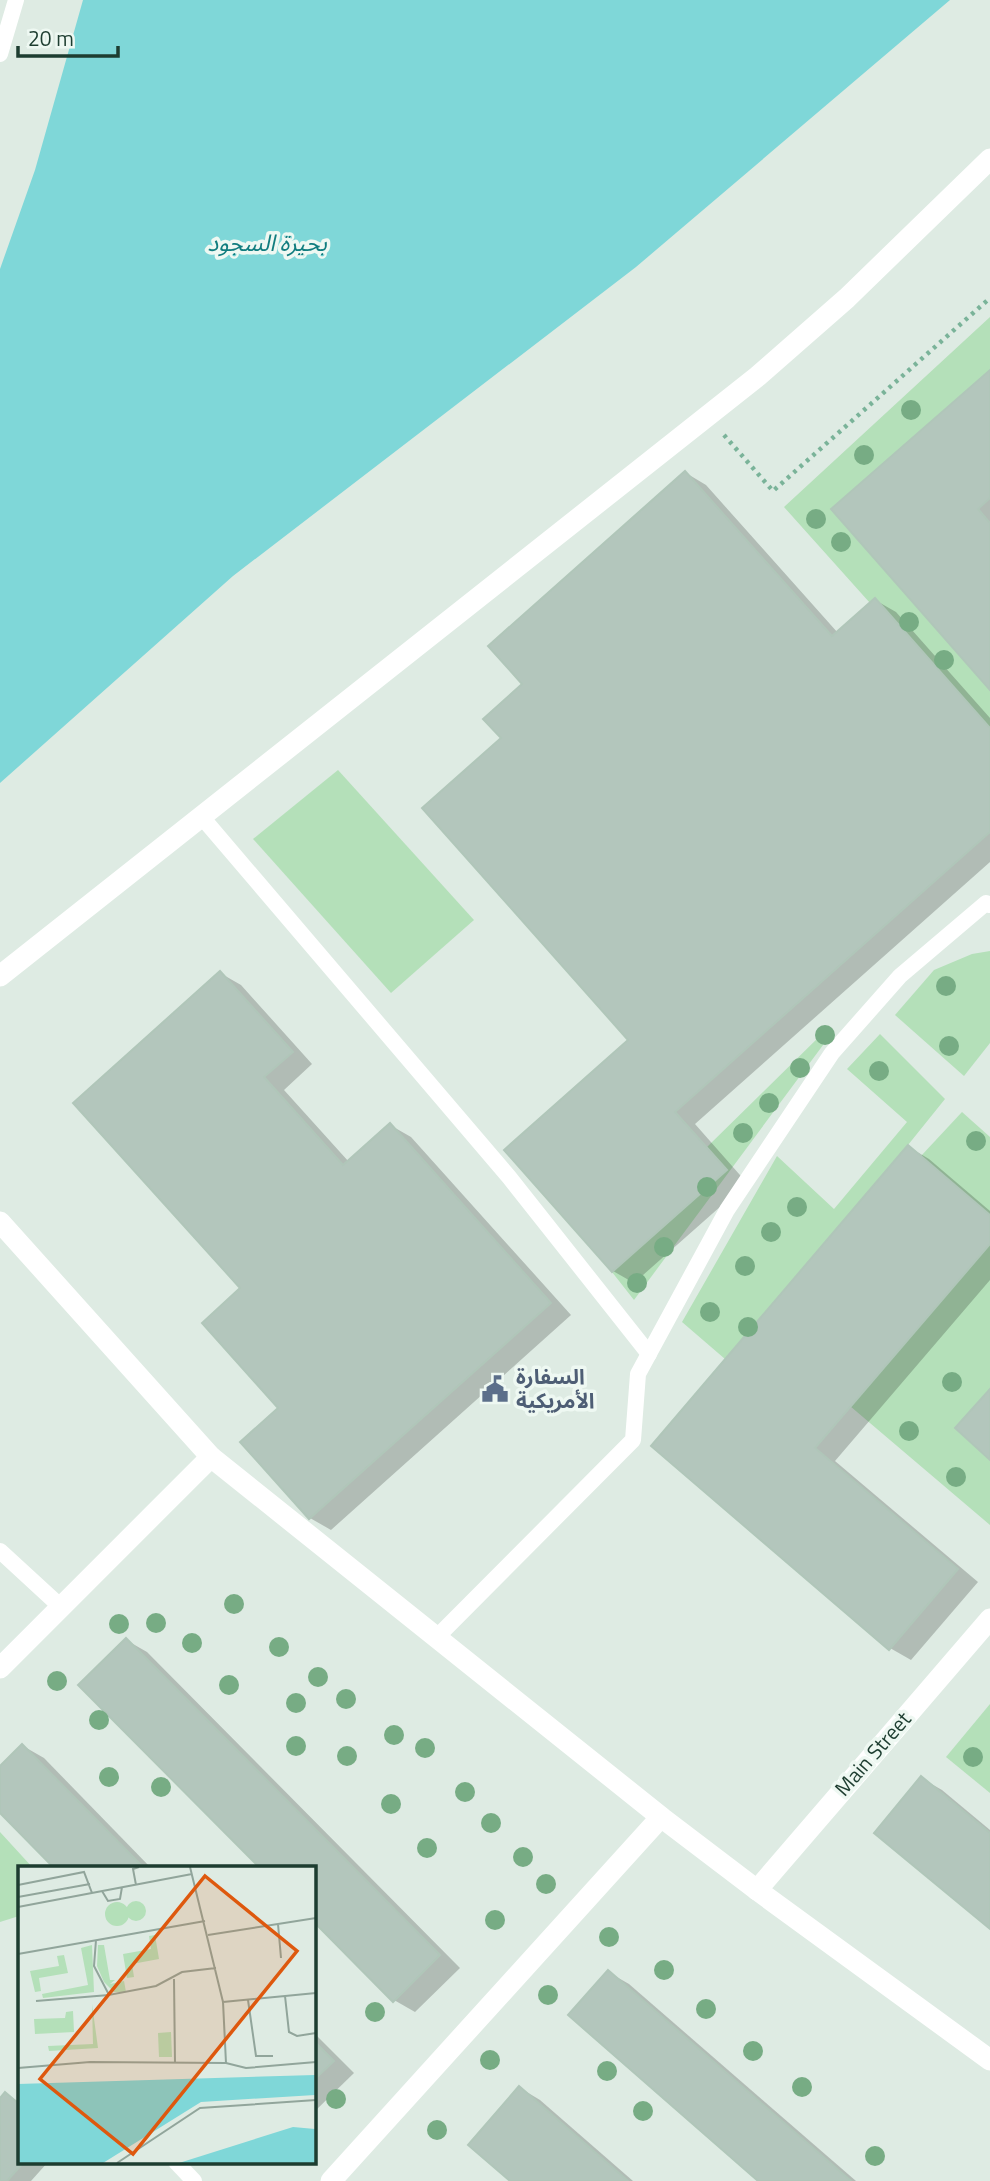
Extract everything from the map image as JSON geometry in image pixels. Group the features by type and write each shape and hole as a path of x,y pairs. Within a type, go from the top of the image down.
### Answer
{"street":[{"path":"0,976 758,376 846,298 990,159"},
{"path":"0,1222 211,1457 661,1817 990,2060"},
{"path":"0,1668 211,1457"},
{"name":"Main Street","path":"757,1889 990,1619"},
{"path":"331,2181 661,1817"}],"lane":[{"path":"0,54 16,0"},
{"path":"201,816 509,1177 649,1354"},
{"path":"436,1638 633,1440 638,1374 727,1210 832,1053 900,976 989,903"},
{"path":"0,1551 61,1607"},
{"path":"178,2164 194,2181"}],"path":[{"path":"708,416 773,491 990,298"}],"green space":[{"path":"990,317 990,370 832,509 990,690 990,728 875,599 870,603 784,507"},
{"path":"338,770 474,920 391,993 253,839"},
{"path":"990,951 990,1043 964,1076 895,1015 934,970 972,954"},
{"path":"825,1031 829,1037 634,1300 612,1272 727,1170 707,1147"},
{"path":"880,1034 945,1099 725,1359 682,1322 777,1156 834,1209 907,1122 847,1069"},
{"path":"962,1112 990,1137 990,1215 921,1156"},
{"path":"990,1244 990,1389 955,1428 990,1460 990,1525 850,1406"},
{"path":"990,1704 990,1793 946,1757"},
{"path":"0,1832 31,1866 18,1866 18,1916 0,1922"}],"water":[{"name":"بحيرة السجود","path":"83,0 950,0 636,267 233,576 0,783 0,269 35,170"}],"building":[{"path":"990,370 990,498 978,509 990,523 990,690 831,509"},
{"path":"685,471 832,636 875,598 990,728 990,832 675,1112 727,1170 612,1272 504,1150 628,1040 422,808 501,738 483,719 522,684 488,646"},
{"path":"220,971 293,1052 264,1077 343,1165 390,1123 551,1303 309,1519 240,1442 278,1408 202,1323 240,1288 73,1103"},
{"path":"908,1145 990,1215 990,1244 815,1448 958,1569 889,1650 651,1446"},
{"path":"990,1389 990,1460 955,1428"},
{"path":"126,1638 440,1955 393,2002 315,1923 315,1866 258,1866 78,1685"},
{"path":"22,1744 142,1866 52,1866 0,1813 0,1766"},
{"path":"921,1776 990,1833 990,1929 874,1833"},
{"path":"608,1970 851,2181 758,2181 568,2015"},
{"path":"315,2042 334,2061 315,2079"},
{"path":"519,2086 628,2181 510,2181 468,2145"},
{"path":"5,2092 18,2103 18,2164 22,2164 7,2181 0,2181 0,2098"}],"place":[{"name":"السفارة الأمريكية","path":"495,1389"}]}
